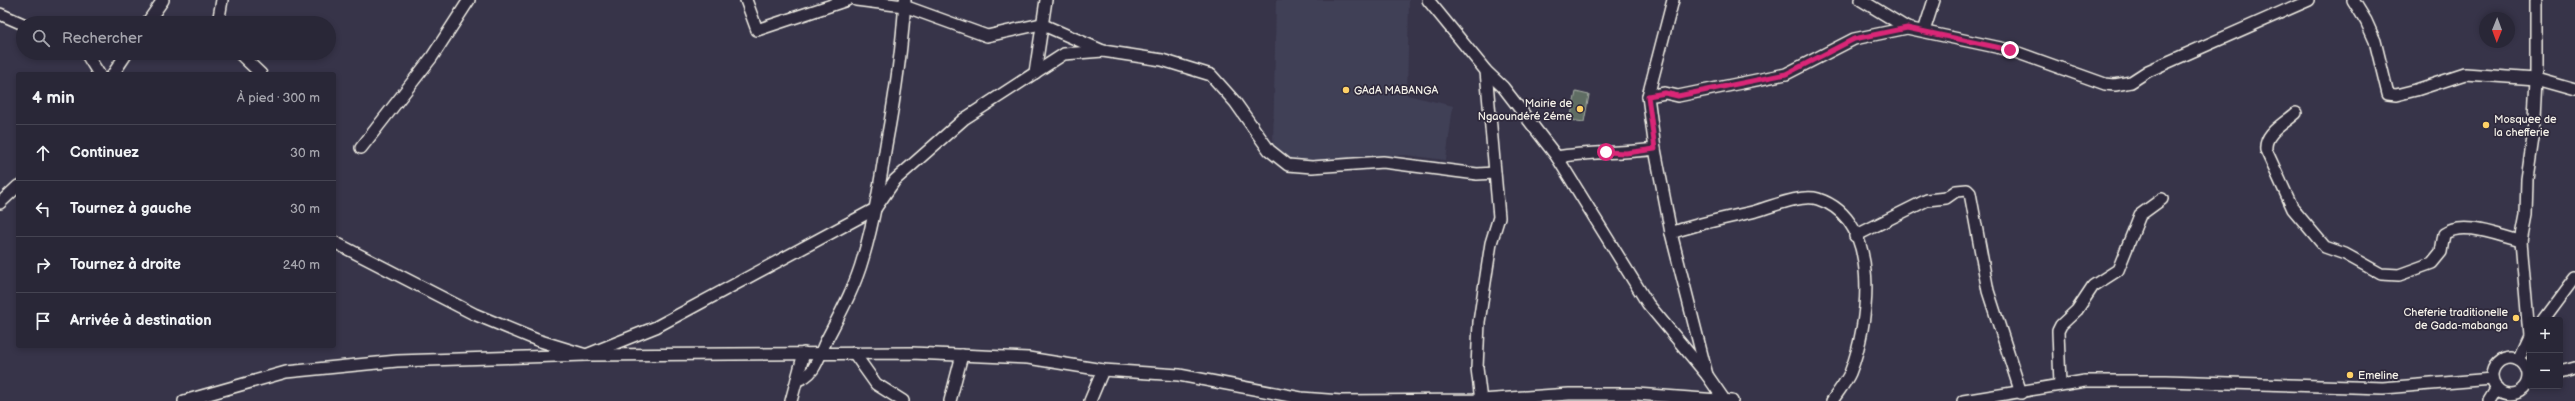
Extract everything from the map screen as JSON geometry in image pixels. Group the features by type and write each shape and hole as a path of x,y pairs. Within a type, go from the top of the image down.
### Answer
{"street":[{"path":"152,16 163,0"},
{"path":"219,16 222,0"},
{"path":"361,148 432,57 469,0"},
{"path":"746,0 757,30 847,0"},
{"path":"856,0 904,3 987,36 1041,24 1103,51"},
{"path":"1035,73 1041,24 1046,0"},
{"path":"1428,0 1486,71 1503,87 1557,157 1648,304 1727,401"},
{"path":"1673,0 1648,96 1655,149 1671,233 1707,376"},
{"path":"1861,0 1907,28 2010,50 2081,76 2116,85 2131,82 2148,71 2309,0"},
{"path":"1924,31 1934,0"},
{"path":"2353,0 2376,41 2388,94 2396,95 2416,90 2465,74 2536,80 2575,90"},
{"path":"2527,317 2521,241 2526,215 2527,179 2533,138 2536,80 2536,0"},
{"path":"797,380 811,373 849,296 863,258 875,209 894,103 903,34 904,3"},
{"path":"0,14 16,21"},
{"path":"1648,96 1665,93 1678,96 1774,78 1786,74 1854,39 1907,28"},
{"path":"336,243 474,314 537,340 586,355 656,327 875,209 895,180 964,119 1064,54 1103,51 1162,60 1211,75 1235,102 1269,150 1288,165 1312,167 1383,162 1477,174 1495,172"},
{"path":"90,60 98,72"},
{"path":"114,72 122,60"},
{"path":"246,60 259,72"},
{"path":"1481,400 1477,368 1479,322 1491,243 1499,217 1486,71"},
{"path":"2296,113 2268,137 2265,142 2266,150 2292,209 2325,247 2345,254 2381,274 2399,275 2432,263 2441,252 2444,234 2452,229 2470,229 2521,241"},
{"path":"1557,157 1606,152 1626,153 1655,149"},
{"path":"0,203 16,188"},
{"path":"1855,236 1927,200 1946,198 1956,191 1967,190 1970,193 1978,230 1988,291 2021,393"},
{"path":"1671,233 1793,200 1817,199 1834,207 1850,224 1861,250 1867,282 1866,315 1850,373 1832,401"},
{"path":"2060,385 2058,331 2061,325 2077,310 2093,286 2118,270 2140,215 2162,199"},
{"path":"2545,317 2575,277"},
{"path":"2518,360 2527,340"},
{"path":"791,401 804,353"},
{"path":"184,401 286,372 397,360 586,355 854,353 1028,358 1103,370 1178,375 1301,398 1341,400 1481,400 1569,394 1636,394 1727,401"},
{"path":"854,353 876,384 903,401"},
{"path":"950,401 962,355"},
{"path":"2489,401 2494,384 2493,369 2499,361 2508,358 2518,360 2527,371"},
{"path":"2563,370 2575,367"},
{"path":"1090,401 1103,370"},
{"path":"1963,401 2021,393 2085,381 2166,381 2383,388 2494,384 2506,393 2517,397 2527,382"}],"shaded area":[{"path":"1276,0 1409,0 1407,95 1453,106 1446,160 1406,155 1296,162 1273,148"}],"green space":[{"path":"1576,92 1589,95 1584,122 1570,120"}],"place":[{"name":"GAdA MABANGA","path":"1346,90"},
{"name":"Mairie de Ngaoundéré 2éme","path":"1580,109"},
{"name":"Mosquee de la chefferie","path":"2486,125"},
{"name":"Cheferie traditionelle de Gada-mabanga","path":"2516,318"},
{"name":"Emeline","path":"2350,375"}],"route":[{"path":"1606,152 1626,153 1655,149 1648,96 1665,93 1678,96 1768,79 1786,74 1854,39 1880,35 1907,28 2010,50"}]}
